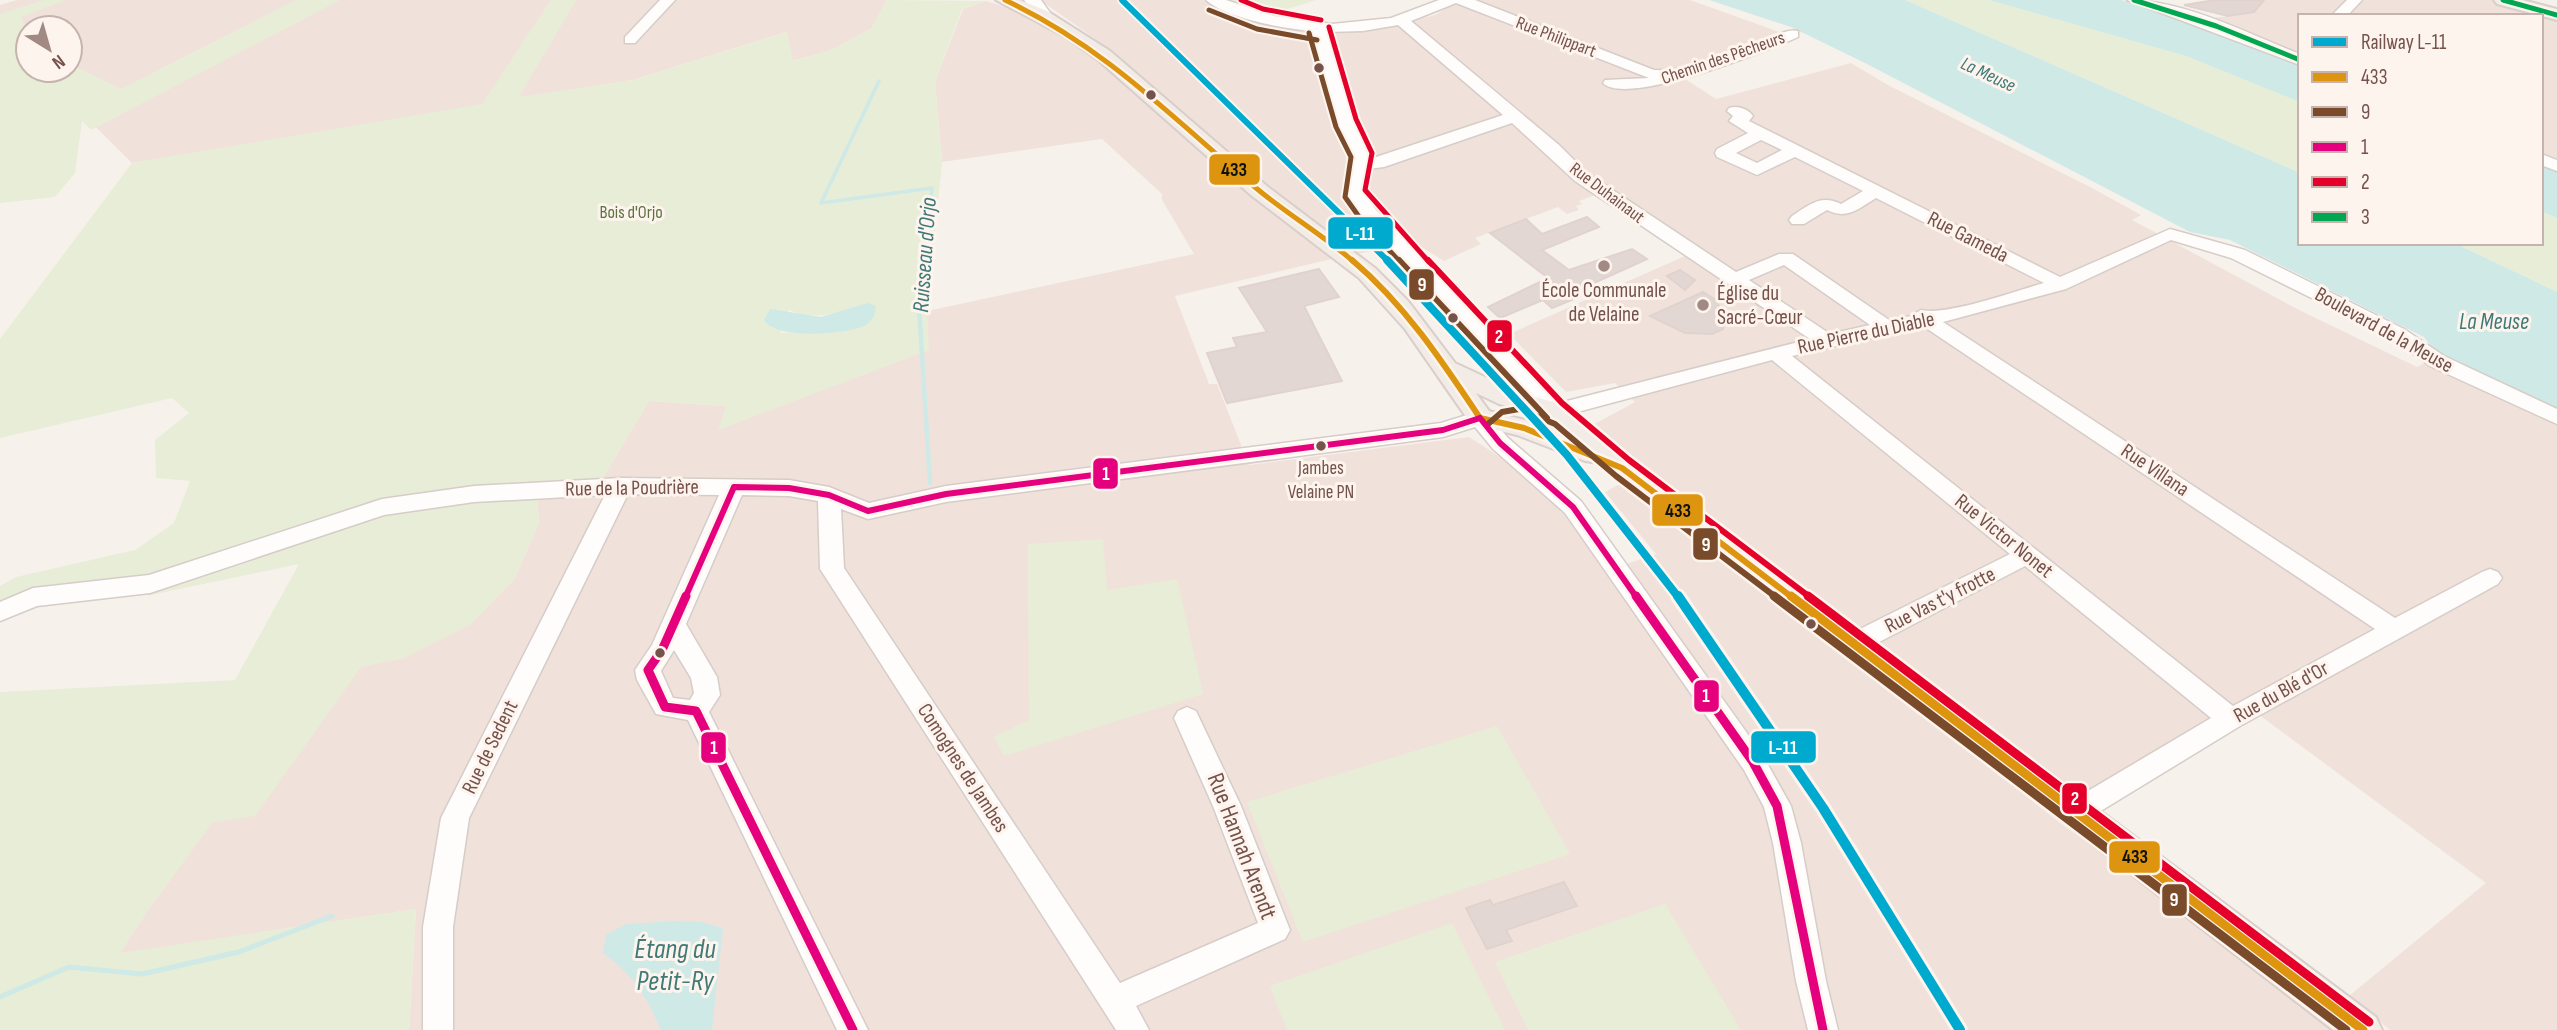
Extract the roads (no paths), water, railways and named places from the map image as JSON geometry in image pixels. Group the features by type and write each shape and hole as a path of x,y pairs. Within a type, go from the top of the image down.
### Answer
{"main road":[{"path":"1005,0 1046,17 1114,62 1247,180 1369,274 1408,315 1480,418 1524,428 1622,468"},
{"path":"2503,0 2557,15"},
{"path":"1446,368 1508,398 1555,411 1622,468 2363,1030"},
{"path":"1480,418 1485,409 1508,398"},
{"path":"1524,428 1549,419 1555,411"}],"street":[{"path":"630,40 668,0"},
{"path":"1031,0 1046,17"},
{"path":"1213,0 1260,19 1319,30 1401,19 1451,0"},
{"name":"Rue Philippart","path":"1462,0 1651,74 1675,76"},
{"path":"2134,0 2217,26 2297,56"},
{"path":"2340,14 2356,0"},
{"name":"Rue Duhainaut","path":"1401,19 1515,116 1581,177 1830,342"},
{"path":"1319,30 1346,123 1362,156 1354,192 1370,214 1555,411"},
{"name":"Chemin des Pêcheurs","path":"1611,83 1652,83 1767,46 1793,34"},
{"name":"Rue Philippart","path":"1628,81 1651,74"},
{"path":"1735,111 1745,116 1737,121 1795,150"},
{"path":"1360,165 1378,163 1515,116"},
{"path":"1761,133 1723,153 1757,170 1795,150"},
{"name":"Rue Gameda","path":"1795,150 2052,280"},
{"path":"1798,220 1826,203 1842,211 1876,190"},
{"name":"Rue Pierre du Diable","path":"1555,411 1776,353 1830,342 2052,280 2162,230"},
{"name":"Boulevard de la Meuse","path":"2162,230 2238,254 2397,333 2437,361 2557,417"},
{"path":"1734,280 1786,258 1886,327"},
{"name":"Rue Villana","path":"1921,316 2393,629"},
{"name":"Rue Victor Nonet","path":"1776,353 2231,719"},
{"path":"1480,418 1490,435 1504,449 1544,478 1573,507 1753,762 1777,806 1787,843 1811,981 1823,1030"},
{"name":"Rue de la Poudrière","path":"0,612 33,597 149,584 382,507 474,494 621,486 789,488 829,495 867,511 946,494 1432,432 1480,418"},
{"name":"Rue de Sedent","path":"438,1030 438,927 456,818 621,486"},
{"path":"696,711 665,706 650,680 648,670 662,650 734,487"},
{"name":"Comognes de Jambes","path":"829,495 832,569 1134,1030"},
{"name":"Rue Vas t'y frotte","path":"1853,644 2027,555"},
{"name":"Rue du Blé d'Or","path":"2076,812 2231,719 2490,578"},
{"path":"673,624 704,677 706,695 696,711"},
{"path":"696,711 853,1030"},
{"name":"Rue Hannah Arendt","path":"1115,1000 1275,930 1227,806 1187,718"}],"water":[{"name":"La Meuse","path":"1709,0 1905,0 2298,172 2298,245 2458,245 2557,292 2557,412 2438,355 2424,337 2230,240 2190,232 1791,27"},
{"name":"La Meuse","path":"1989,0 2121,0 2213,28 2298,63 2298,101 2186,56"},
{"path":"2543,166 2557,172 2557,218 2543,212"},
{"path":"867,303 876,306 870,321 866,325 843,331 796,333 782,331 764,320 770,309 821,317"},
{"name":"Étang du Petit-Ry","path":"701,922 723,928 712,1030 661,1030 638,987 623,969 603,953 606,935 626,924"}],"waterway":[{"name":"Ruisseau d'Orjo","path":"879,81 821,203 932,188 924,262"},
{"name":"Ruisseau d'Orjo","path":"924,260 919,307 930,483"},
{"name":"Ruisseau d'Orjo","path":"0,997 69,967 142,974 239,952 332,916"}],"rail line":[{"name":"L-11","path":"1122,0 1406,279 1515,395 1567,455 1675,592 1726,663 1823,808 1960,1030"}],"place":[{"name":"École Communale de Velaine","path":"1604,266"},
{"name":"Église du Sacré-Cœur","path":"1703,305"},
{"name":"Jambes Velaine PN","path":"1321,446"}],"park label":[{"name":"Bois d'Orjo","path":"631,212"}]}
